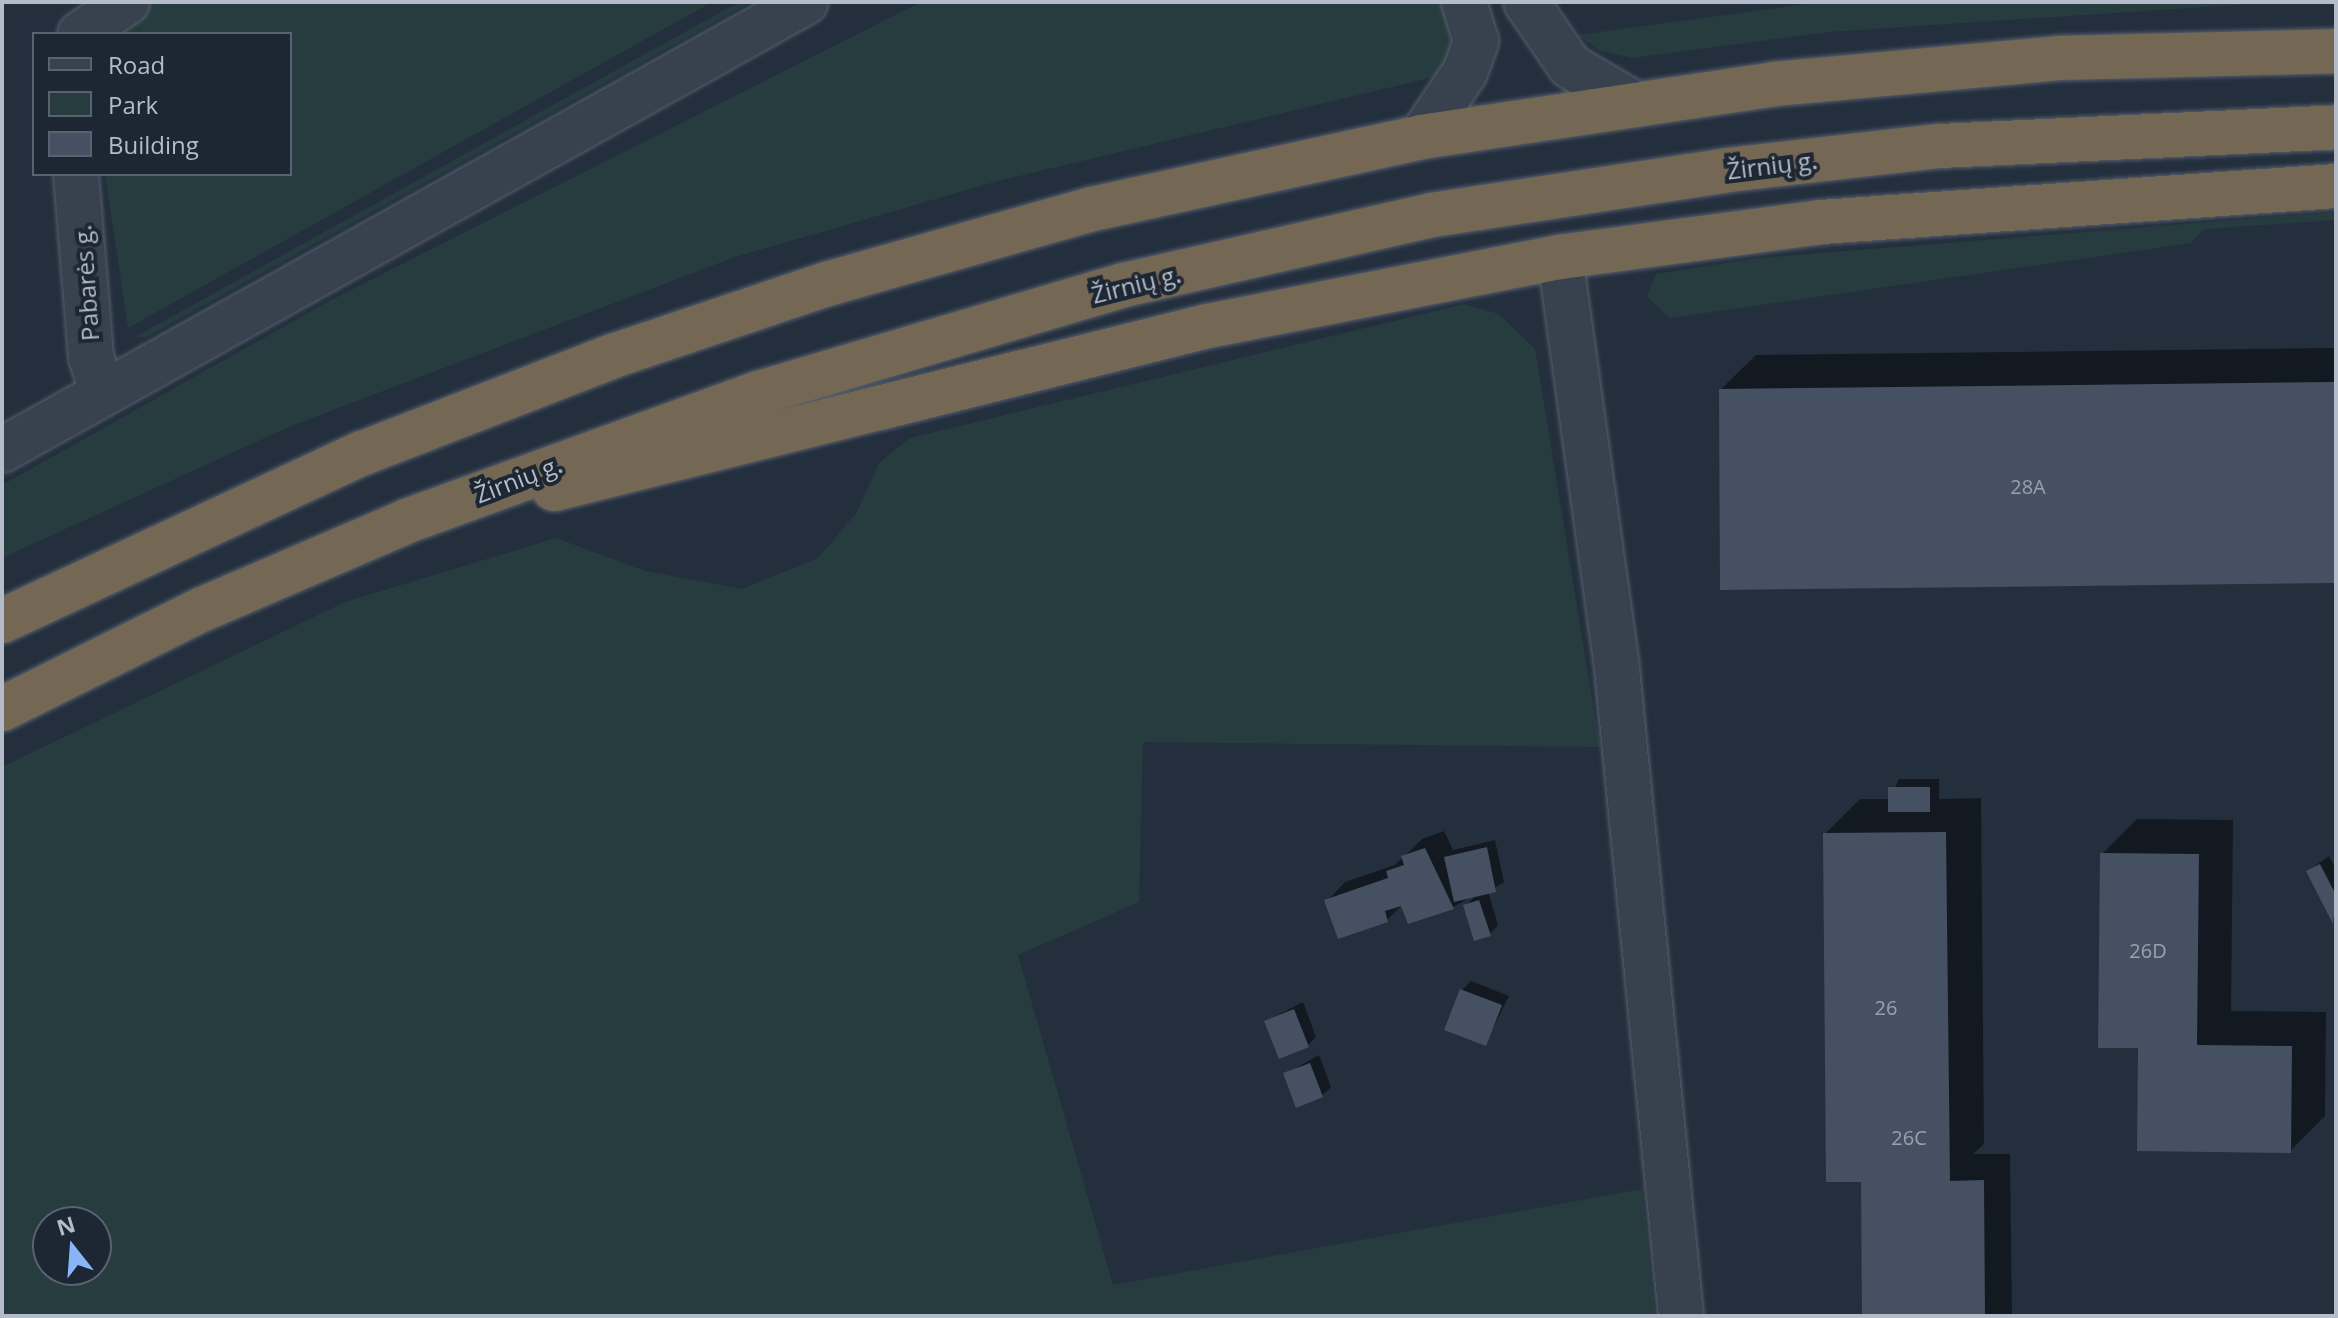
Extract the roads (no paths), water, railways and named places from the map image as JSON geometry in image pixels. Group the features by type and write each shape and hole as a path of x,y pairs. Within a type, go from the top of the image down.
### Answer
{"highway":[{"path":"2235,52 2336,38"},
{"path":"2,621 363,453 613,356 827,284 1092,209 1421,137 1631,102 1893,71 2235,52 2336,51"},
{"name":"Žirnių g.","path":"2,709 203,609 407,521 641,432 894,351 1124,285 1432,215 1940,146 2336,127"},
{"path":"407,521 1305,304 1560,257 1821,222 2336,186"}],"street":[{"path":"83,32 127,2"},
{"path":"2,450 102,391 806,2"},
{"path":"1421,137 1465,72 1476,41 1464,2"},
{"path":"1526,2 1570,66 1631,102"},
{"name":"Pabarės g.","path":"76,176 91,357 102,391"},
{"path":"1560,257 1619,684 1681,1316"}]}
